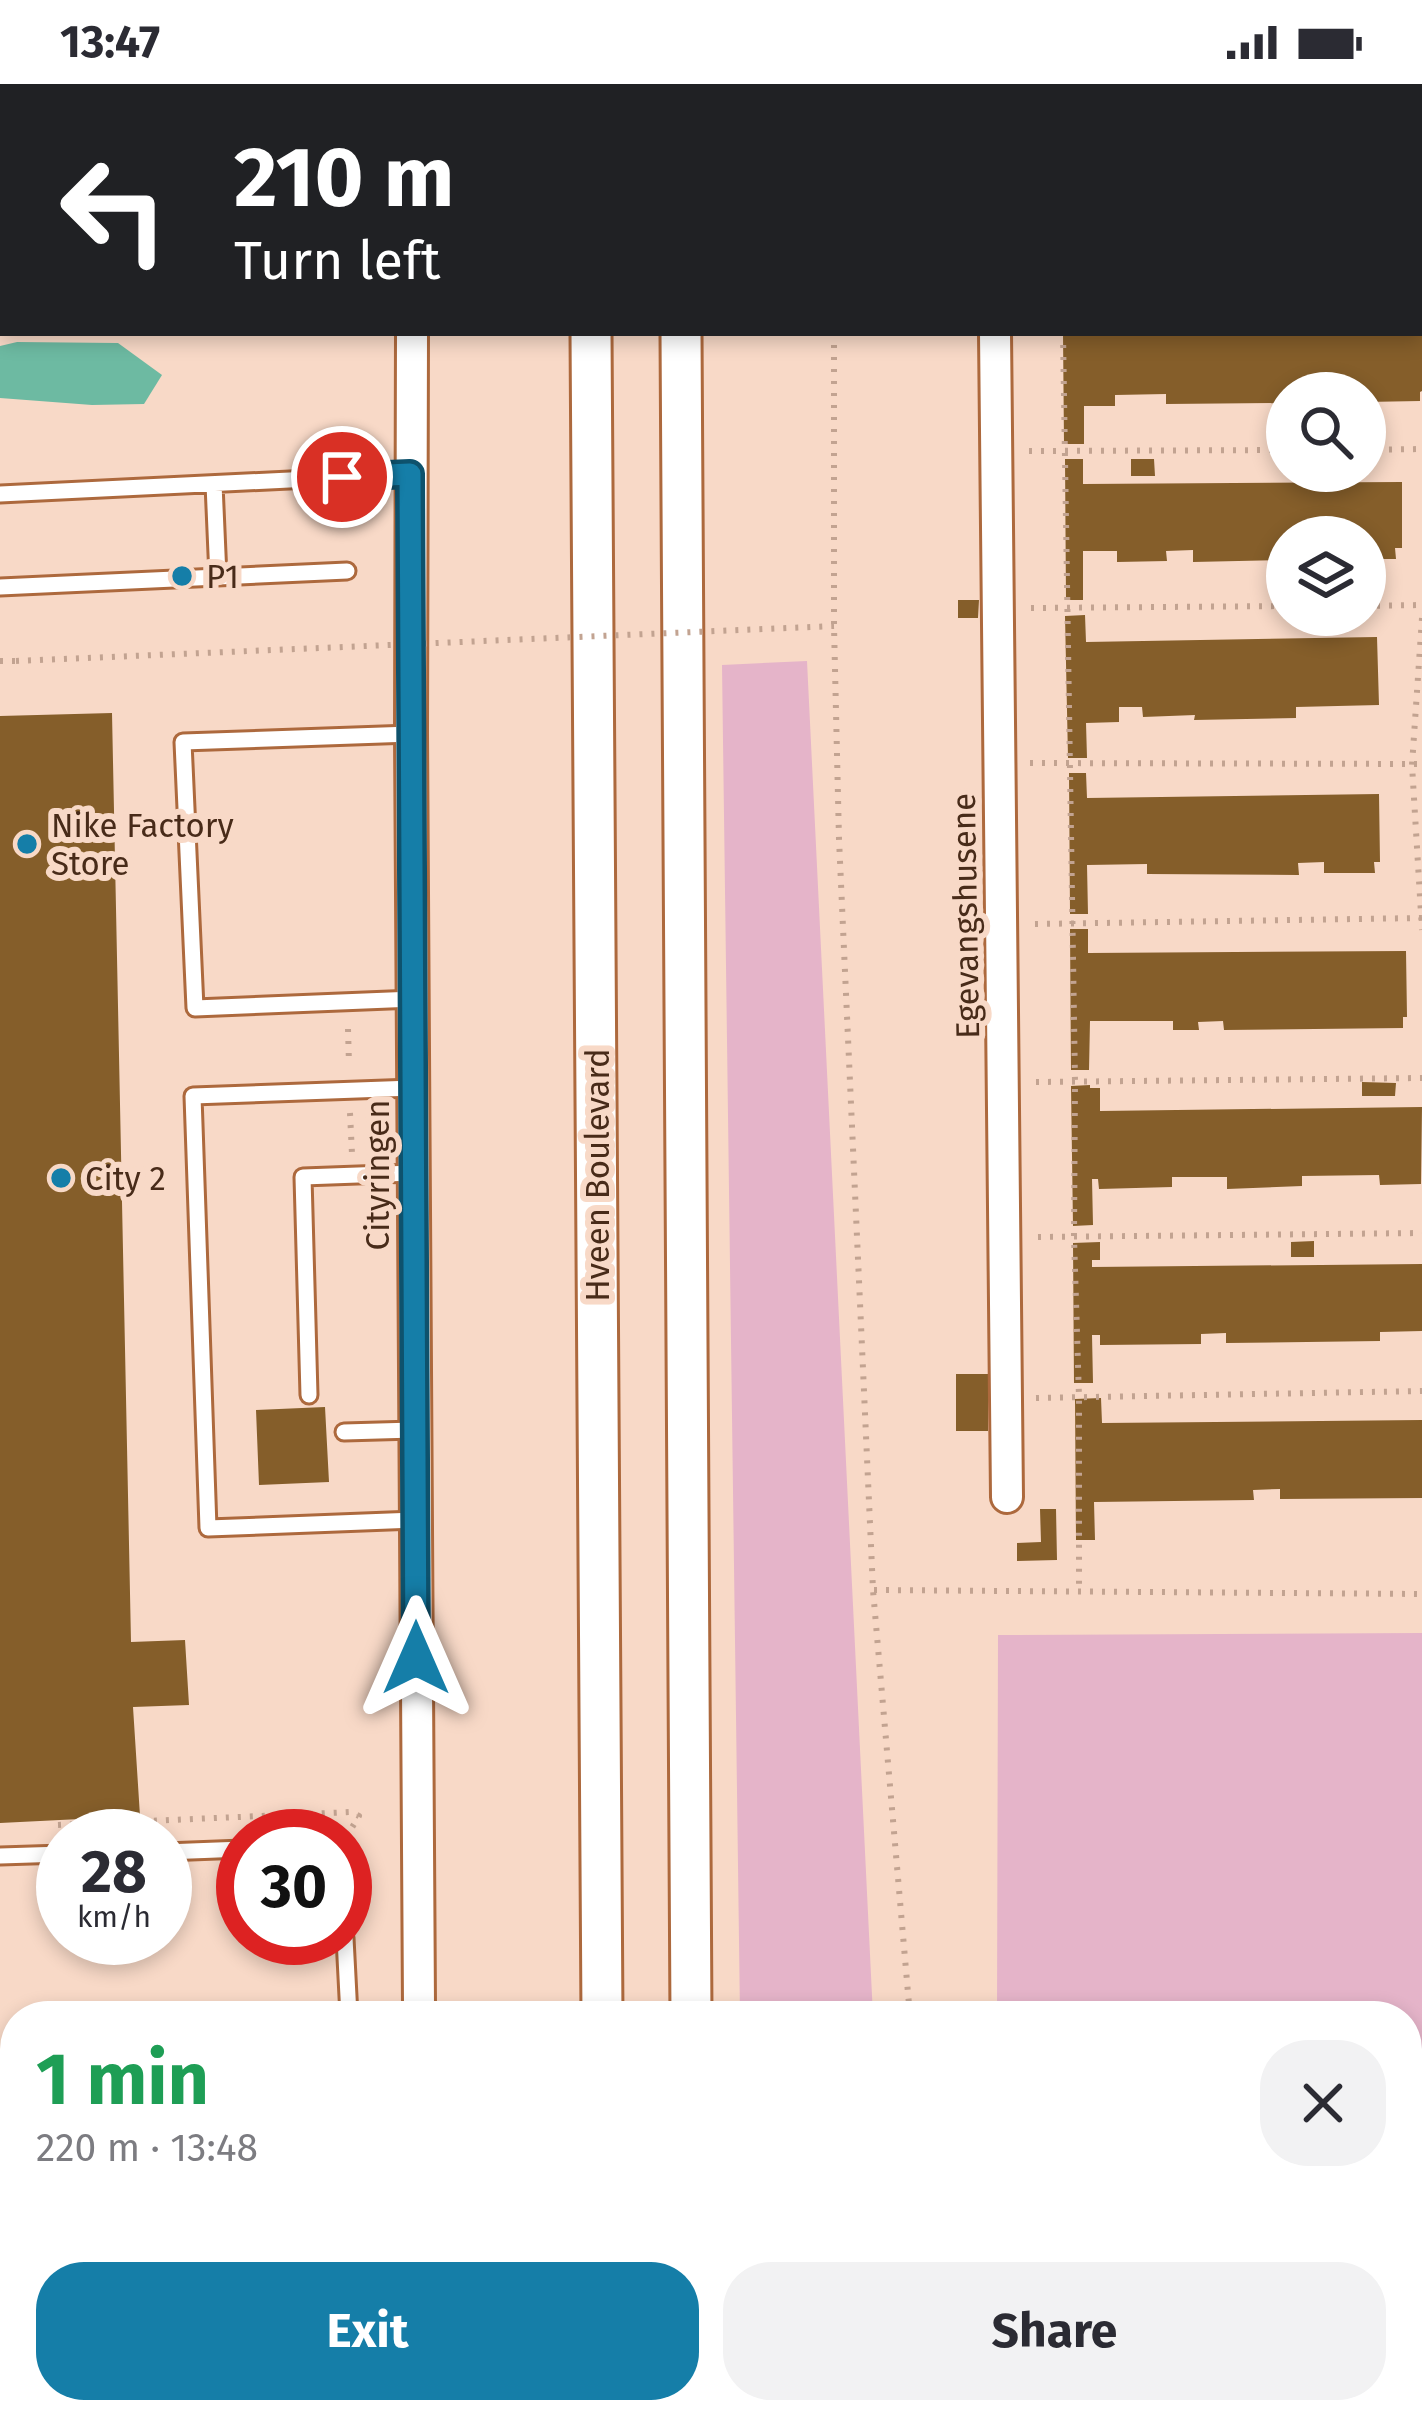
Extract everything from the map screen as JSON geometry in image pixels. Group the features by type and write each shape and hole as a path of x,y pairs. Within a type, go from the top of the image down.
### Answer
{"street":[{"name":"Cityringen","path":"412,336 419,2001"},
{"name":"Hveen Boulevard","path":"591,336 602,2001"},
{"path":"681,336 692,2001"},
{"name":"Egevangshusene","path":"995,336 1007,1497"}],"lane":[{"path":"0,494 410,474"},
{"path":"214,484 218,577"},
{"path":"0,587 347,571"},
{"path":"411,734 183,742 194,1008 414,999"},
{"path":"413,1088 193,1096 208,1528 415,1520"},
{"path":"309,1395 303,1177 413,1173"},
{"path":"344,1432 414,1430"},
{"path":"0,1856 36,1855"},
{"path":"346,1965 348,2001"}],"path":[{"path":"834,336 840,862 873,1590 909,2001"},
{"path":"1063,336 1079,1592"},
{"path":"1386,450 1422,449"},
{"path":"996,451 1266,450"},
{"path":"1386,606 1422,605"},
{"path":"998,608 1266,606"},
{"path":"1422,618 1412,764 1422,930"},
{"path":"0,661 834,626"},
{"path":"999,763 1422,764"},
{"path":"1001,925 1421,918"},
{"path":"1003,1083 1422,1078"},
{"path":"1004,1238 1422,1233"},
{"path":"1006,1398 1422,1391"},
{"path":"873,1590 1422,1594"}],"shaded area":[{"path":"807,661 872,2001 740,2001 722,665"},
{"path":"1422,1633 1422,2001 997,2001 998,1635"}],"water":[{"path":"118,343 162,375 144,404 0,398 0,346"}],"building":[{"path":"1063,336 1422,336 1420,401 1386,402 1386,372 1266,372 1266,403 1166,404 1166,394 1115,395 1115,406 1084,406 1084,444 1064,444"},
{"path":"1065,459 1083,459 1083,484 1266,483 1266,492 1386,492 1386,482 1402,482 1402,548 1395,548 1396,559 1386,559 1386,516 1266,516 1266,560 1193,562 1193,550 1166,551 1167,561 1117,562 1117,551 1083,551 1083,600 1066,600"},
{"path":"1131,459 1154,459 1155,476 1131,476"},
{"path":"958,600 979,600 978,618 958,618"},
{"path":"1085,615 1086,642 1377,637 1379,705 1296,707 1296,718 1194,720 1195,715 1143,717 1142,707 1119,707 1119,722 1086,723 1087,758 1068,758 1065,616"},
{"name":"City 2","path":"112,713 131,1642 185,1640 189,1705 133,1707 140,1809 36,1809 36,1821 0,1823 0,716"},
{"path":"1069,773 1086,773 1087,798 1379,794 1380,862 1374,862 1375,873 1324,873 1324,862 1298,863 1299,875 1147,874 1147,864 1087,865 1088,914 1070,914"},
{"path":"964,909 983,909 984,928 965,929"},
{"path":"1070,929 1088,929 1088,953 1406,951 1407,1017 1403,1017 1403,1028 1224,1030 1223,1021 1198,1022 1199,1030 1173,1030 1173,1021 1090,1021 1089,1070 1071,1070"},
{"path":"1362,1082 1396,1083 1395,1096 1362,1096"},
{"path":"1071,1086 1100,1088 1100,1111 1422,1107 1421,1184 1380,1185 1379,1175 1302,1176 1302,1186 1227,1189 1227,1177 1172,1177 1172,1187 1099,1189 1098,1179 1092,1179 1093,1225 1073,1226"},
{"path":"1314,1241 1314,1257 1291,1257 1291,1242"},
{"path":"1100,1242 1100,1260 1092,1260 1092,1267 1422,1264 1422,1331 1380,1332 1380,1341 1226,1343 1226,1333 1201,1334 1201,1344 1100,1345 1100,1335 1092,1335 1093,1383 1074,1383 1073,1243"},
{"path":"956,1374 988,1374 988,1431 956,1431"},
{"path":"1101,1398 1102,1423 1422,1420 1422,1498 1280,1499 1280,1489 1253,1490 1254,1500 1094,1502 1095,1540 1076,1540 1075,1399"},
{"path":"325,1407 329,1482 259,1485 256,1410"},
{"path":"1040,1509 1056,1509 1057,1560 1017,1561 1017,1543 1041,1542"}],"place":[{"name":"P1","path":"182,576"},
{"name":"Nike Factory Store","path":"27,844"},
{"name":"City 2","path":"61,1178"}],"route":[{"path":"342,477 410,474 416,1658"}]}
